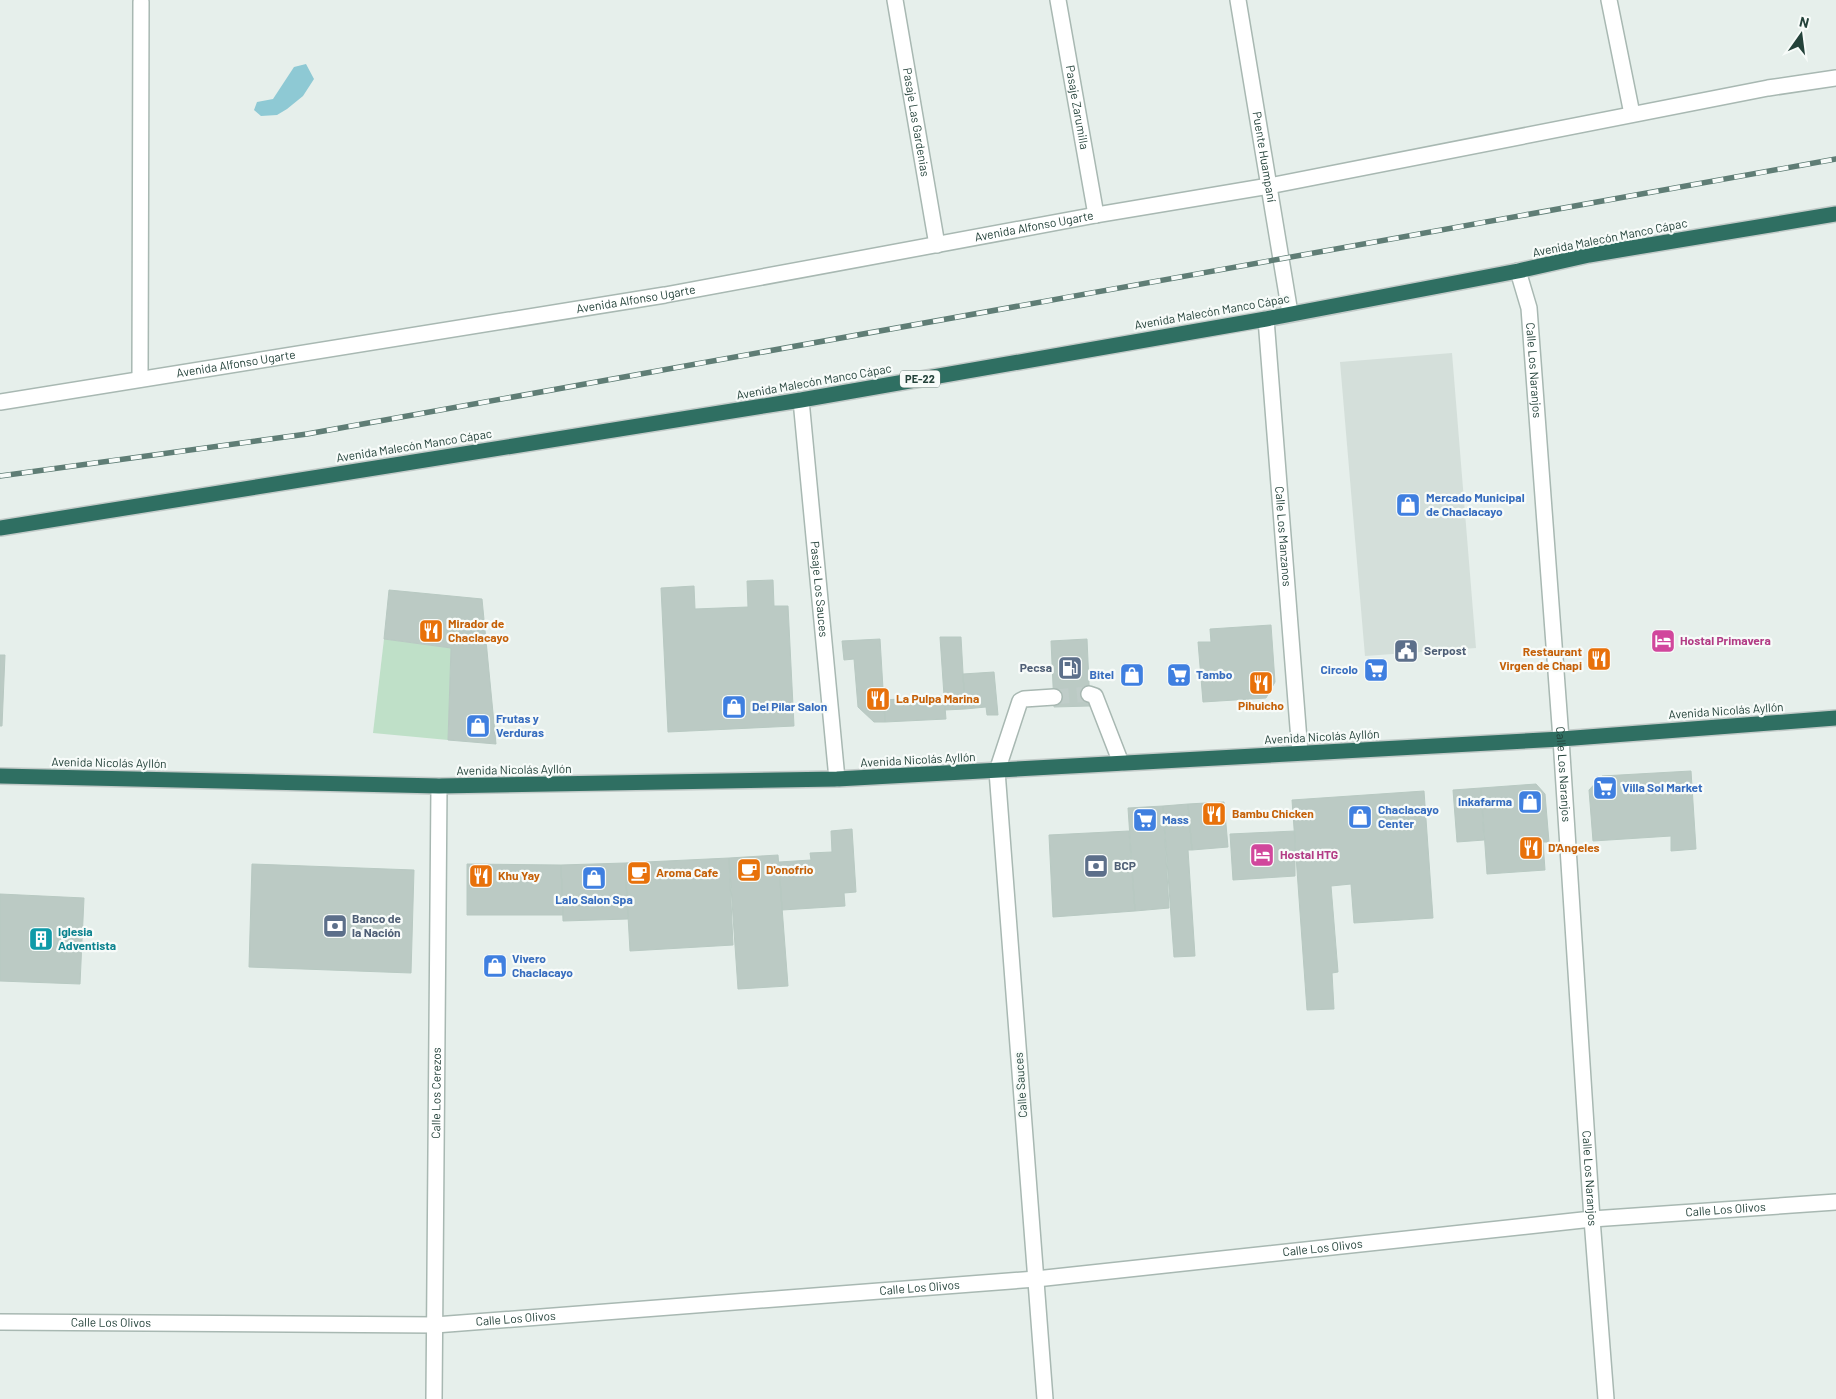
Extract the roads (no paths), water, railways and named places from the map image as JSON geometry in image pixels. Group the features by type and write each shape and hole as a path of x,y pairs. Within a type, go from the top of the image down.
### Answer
{"highway":[{"name":"Avenida Malecón Manco Cápac","path":"0,528 801,400 1266,319 1518,271 1590,255 1836,214"},
{"name":"Avenida Nicolás Ayllón","path":"0,776 438,786 837,779 1561,739 1836,718"}],"street":[{"name":"Pasaje Las Gardenias","path":"895,0 937,245"},
{"name":"Pasaje Zarumilla","path":"1058,0 1096,215"},
{"name":"Puente Huampaní","path":"1238,0 1290,313"},
{"path":"1608,0 1632,114"},
{"path":"140,379 141,2"},
{"name":"Avenida Alfonso Ugarte","path":"0,402 665,295 1096,215 1269,186 1768,88 1836,78"},
{"name":"Calle Los Naranjos","path":"1518,271 1529,308 1561,739 1592,1219 1606,1399"},
{"name":"Calle Los Manzanos","path":"1266,319 1300,753"},
{"name":"Pasaje Los Sauces","path":"801,400 837,779"},
{"path":"1089,694 1095,696 1121,763"},
{"path":"997,771 1020,701 1024,698 1054,697"},
{"name":"Calle Sauces","path":"997,771 1045,1399"},
{"name":"Calle Los Cerezos","path":"434,1399 438,786"},
{"name":"Calle Los Olivos","path":"0,1322 435,1325 1036,1279 1592,1219 1836,1202"}],"water":[{"path":"306,64 314,79 303,96 277,115 261,116 254,110 257,102 273,99 294,67"}],"tunnel":[{"path":"1054,697 1089,694"}],"railway":[{"path":"0,476 307,434 1836,159"}],"place":[{"name":"Mercado Municipal de Chaclacayo","path":"1408,505"},
{"name":"Mirador de Chaclacayo","path":"431,631"},
{"name":"Hostal Primavera","path":"1663,641"},
{"name":"Serpost","path":"1406,651"},
{"name":"Restaurant Virgen de Chapi","path":"1599,659"},
{"name":"Pecsa","path":"1070,668"},
{"name":"Circolo","path":"1376,670"},
{"name":"Bitel","path":"1132,675"},
{"name":"Tambo","path":"1179,675"},
{"name":"Pihuicho","path":"1261,683"},
{"name":"La Pulpa Marina","path":"878,699"},
{"name":"Del Pilar Salon","path":"734,707"},
{"name":"Frutas y Verduras","path":"478,726"},
{"name":"Villa Sol Market","path":"1605,788"},
{"name":"Inkafarma","path":"1530,802"},
{"name":"Bambu Chicken","path":"1214,814"},
{"name":"Chaclacayo Center","path":"1360,817"},
{"name":"Mass","path":"1145,820"},
{"name":"D'Angeles","path":"1531,848"},
{"name":"Hostal HTG","path":"1262,855"},
{"name":"BCP","path":"1096,866"},
{"name":"D'onofrio","path":"749,870"},
{"name":"Aroma Cafe","path":"639,873"},
{"name":"Khu Yay","path":"481,876"},
{"name":"Lalo Salon Spa","path":"594,878"},
{"name":"Banco de la Nación","path":"335,926"},
{"name":"Iglesia Adventista","path":"41,939"},
{"name":"Vivero Chaclacayo","path":"495,966"}]}
